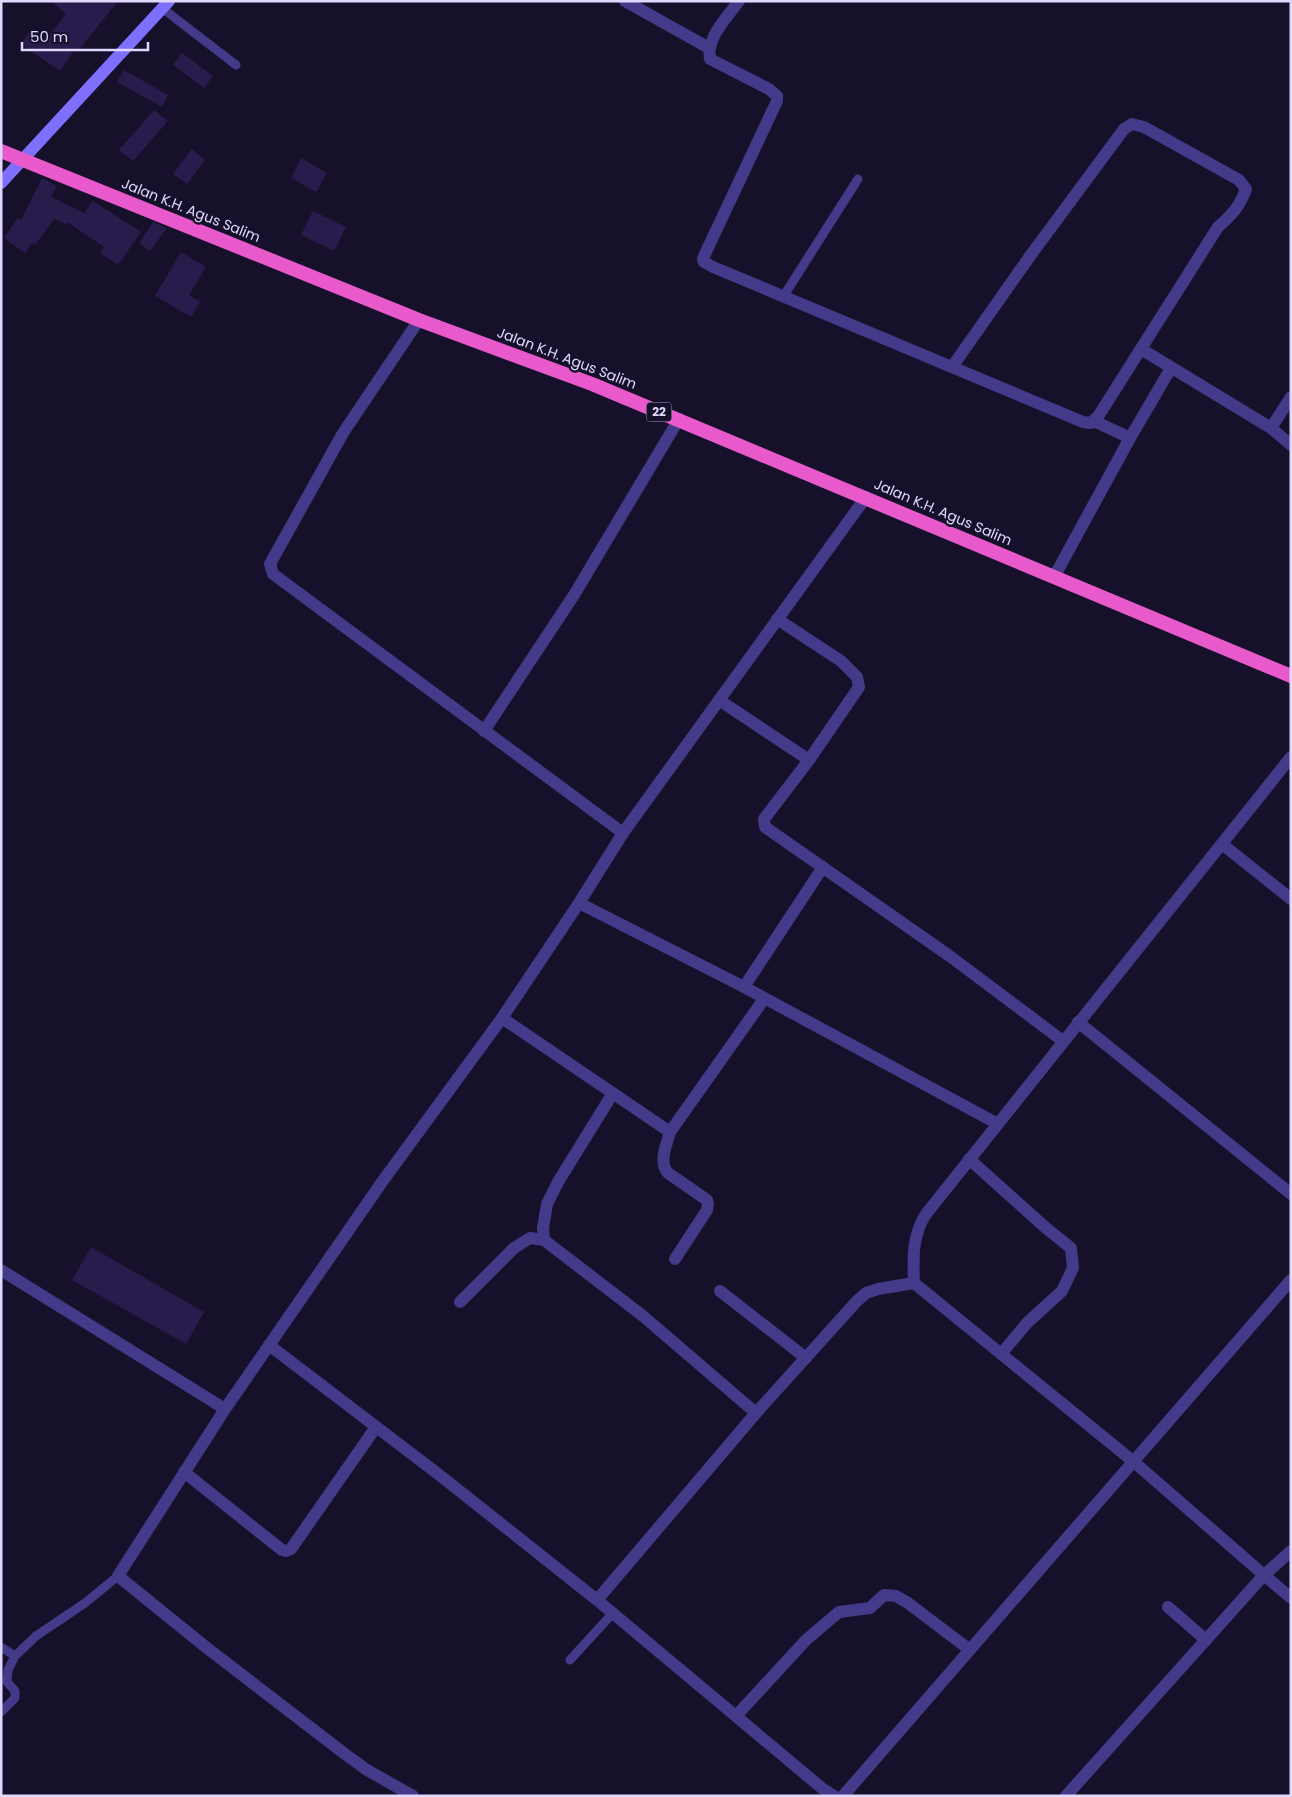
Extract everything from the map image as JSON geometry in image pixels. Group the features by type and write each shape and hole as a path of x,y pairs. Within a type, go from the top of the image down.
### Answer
{"highway":[{"name":"22","path":"1,151 23,160"},
{"name":"Jalan K.H. Agus Salim","path":"23,160 419,320 592,384 1291,676"}],"main road":[{"path":"1,183 166,5"}],"street":[{"path":"625,1 709,48"},
{"path":"739,1 714,36 709,48 709,56 712,60 769,89 777,96 777,101 703,259 704,262 713,268 1088,424 1094,421 1142,349 1218,227 1241,204 1246,189 1239,180 1144,127 1132,124 1124,129 1077,191 952,367"},
{"path":"419,320 344,433 270,564 271,569 273,574 623,833"},
{"path":"1142,349 1271,428 1291,445"},
{"path":"1054,577 1130,438 1171,368"},
{"path":"1271,428 1291,397"},
{"path":"484,731 574,595 679,420"},
{"path":"1094,421 1130,438"},
{"path":"413,1796 368,1770 338,1748 207,1648 118,1576 225,1409 382,1182 502,1018 623,833 866,497"},
{"path":"777,620 840,660 857,677 859,687 809,760 764,819 765,827 951,957 1064,1041"},
{"path":"718,700 809,760"},
{"path":"914,1283 914,1250 916,1232 920,1222 1291,757"},
{"path":"1222,844 1291,900"},
{"path":"744,987 823,867"},
{"path":"579,903 744,987 998,1124"},
{"path":"674,1259 707,1210 708,1204 707,1200 668,1173 664,1168 663,1160 670,1132 764,999"},
{"path":"502,1018 670,1132"},
{"path":"1078,1022 1291,1194"},
{"path":"544,1240 543,1228 546,1204 614,1093"},
{"path":"969,1159 1071,1248 1073,1268 1062,1291 1027,1323 1001,1354"},
{"path":"460,1302 514,1248 530,1238 544,1240 643,1316 756,1413"},
{"path":"1,1270 225,1409"},
{"path":"843,1796 1291,1280"},
{"path":"597,1600 756,1413 866,1293 914,1283 1134,1462 1291,1598"},
{"path":"720,1291 806,1358"},
{"path":"269,1345 597,1600 823,1790 834,1796"},
{"path":"184,1472 286,1552 291,1550 376,1427"},
{"path":"1066,1796 1264,1575 1291,1551"},
{"path":"736,1716 806,1640 839,1612 870,1608 884,1595 896,1596 908,1603 970,1650"},
{"path":"1168,1607 1206,1640"}],"lane":[{"path":"166,5 236,66"},
{"path":"783,297 858,179"},
{"path":"1,1712 14,1698 15,1691 4,1684 15,1656 36,1636 85,1603 118,1576"},
{"path":"570,1660 613,1613"},
{"path":"1,1648 15,1656"}],"building":[{"path":"51,1 118,1 78,51 75,49 60,71 21,44 32,28 47,38 66,14"},
{"path":"182,53 213,76 204,88 173,65"},
{"path":"124,70 168,95 162,107 117,82"},
{"path":"154,110 168,121 133,161 119,150"},
{"path":"192,149 205,160 187,184 173,174"},
{"path":"301,158 327,173 316,192 291,178"},
{"path":"42,178 57,186 51,197 84,213 93,201 141,232 118,265 100,253 104,247 67,222 66,224 54,219 35,245 32,243 25,253 4,238 18,218 21,220"},
{"path":"313,211 346,227 334,251 301,235"},
{"path":"153,222 167,228 150,251 139,243"},
{"path":"181,252 206,267 189,295 200,302 191,317 155,296"},
{"path":"91,1247 204,1312 186,1344 72,1280"}]}
